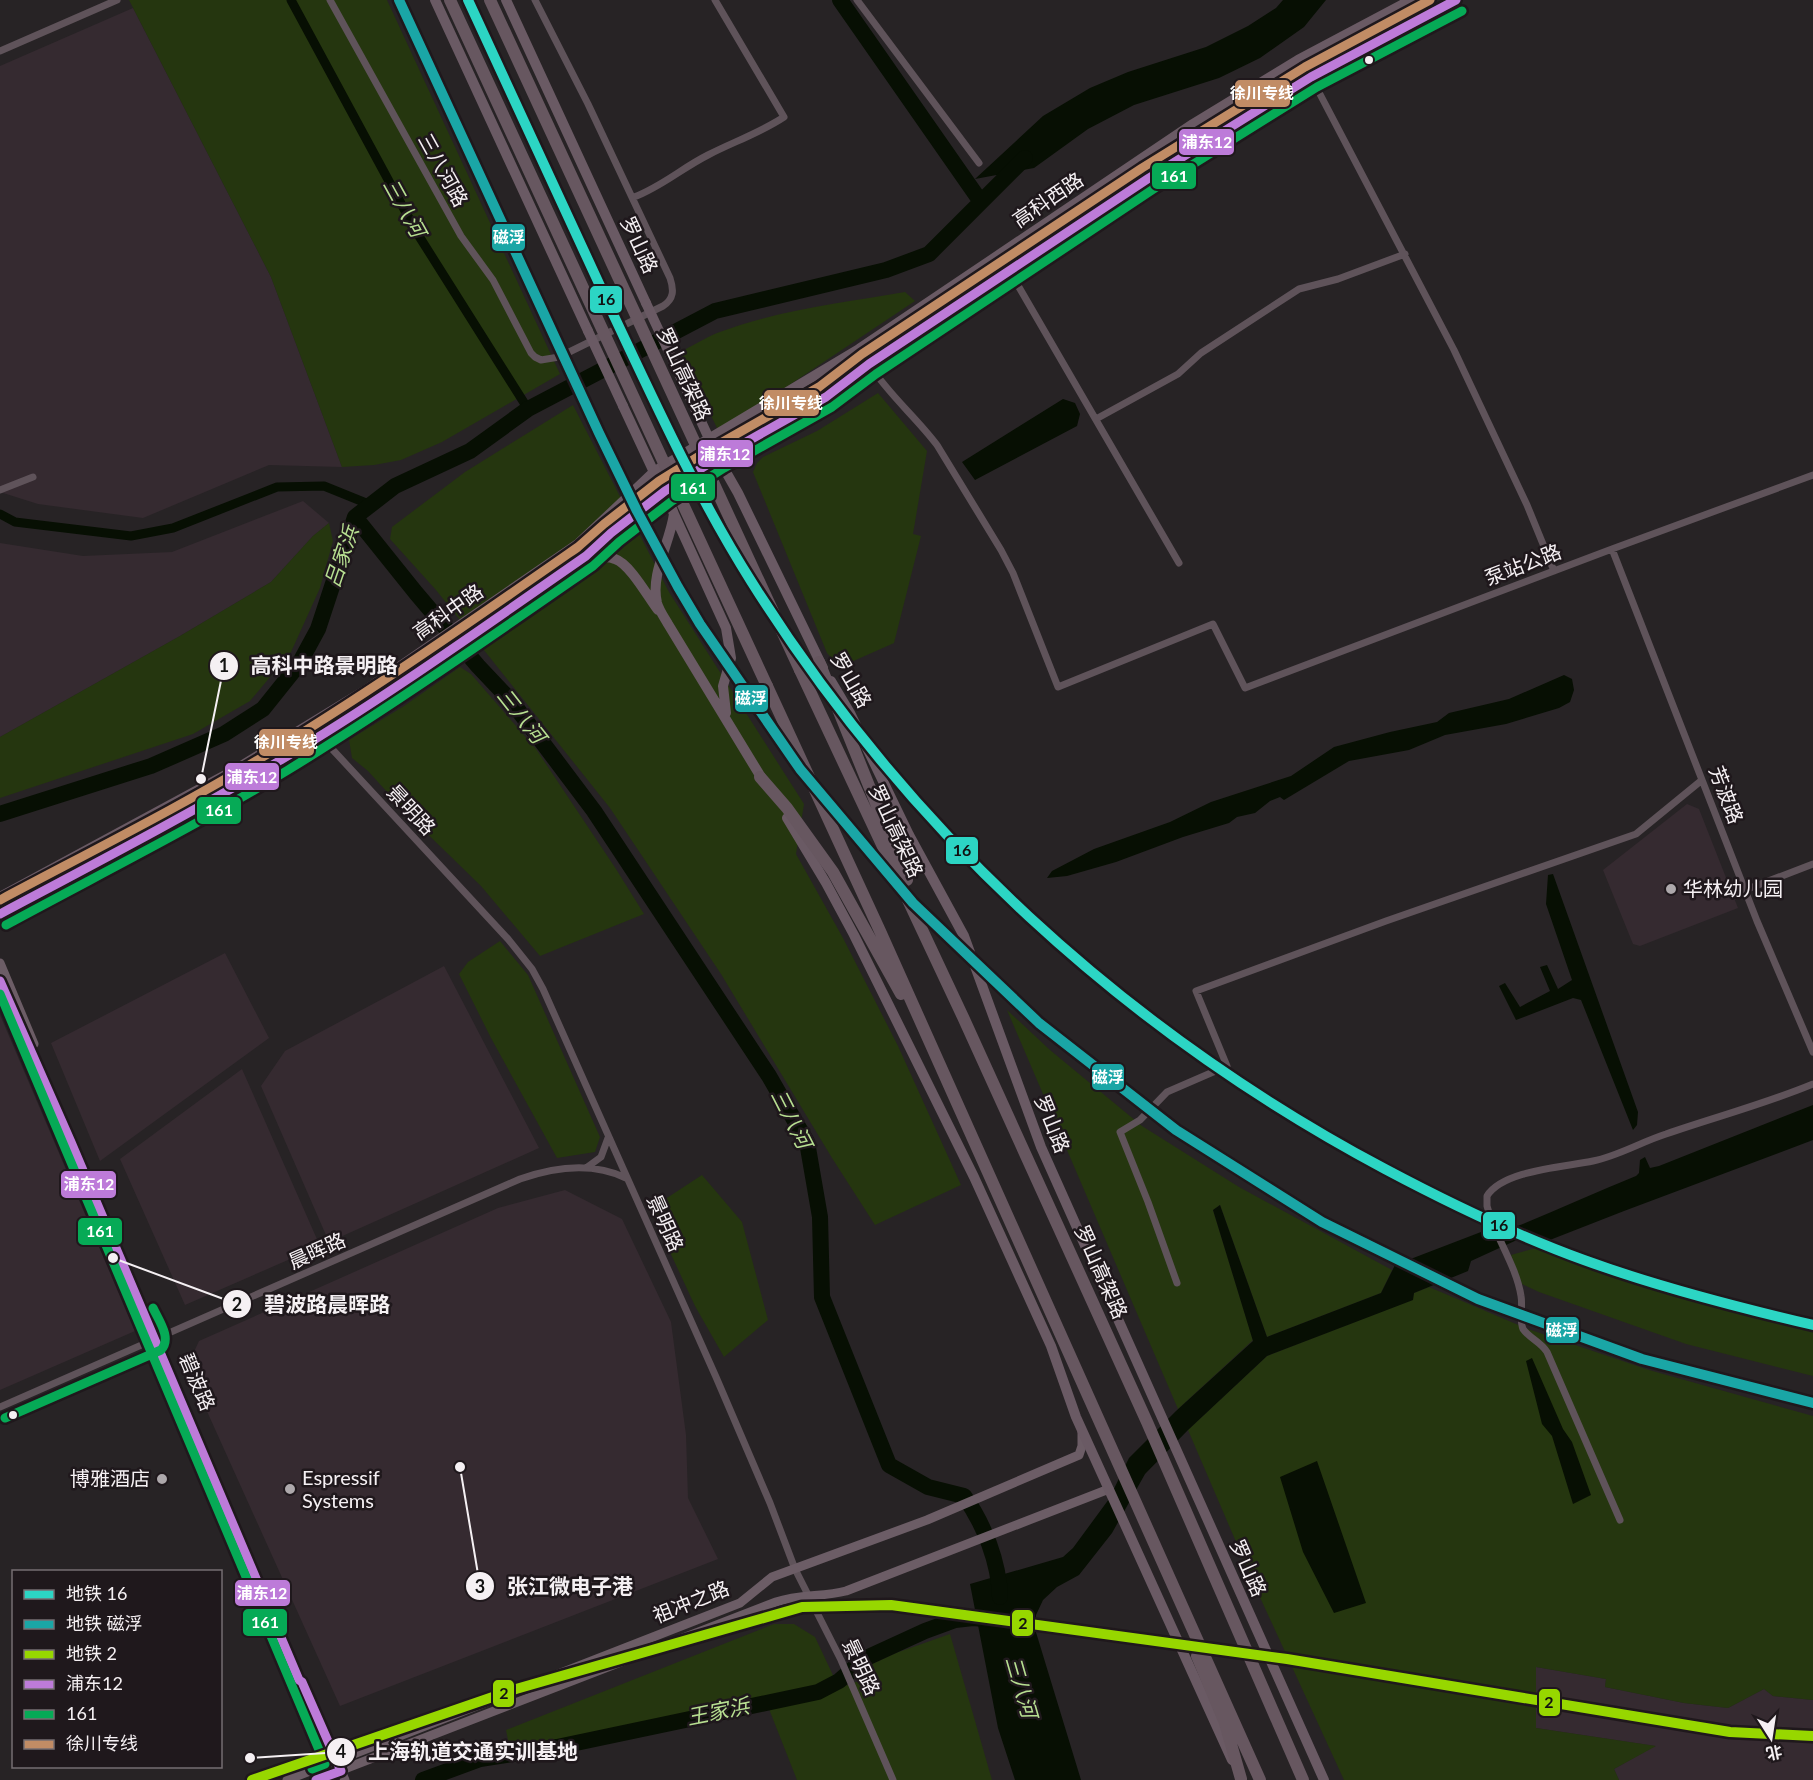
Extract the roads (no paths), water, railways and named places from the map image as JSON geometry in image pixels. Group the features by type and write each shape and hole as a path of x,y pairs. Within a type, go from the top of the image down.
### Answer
{"highway":[{"path":"450,0 880,931 1260,1780"},
{"name":"罗山高架路","path":"490,0 963,1017 1165,1462 1303,1780"},
{"path":"819,662 963,1017"},
{"path":"760,777 787,808 833,872 896,987 924,1032"},
{"path":"1168,1573 1208,1686 1225,1724 1241,1780"}],"main road":[{"path":"435,0 623,406 665,491 729,638 731,658 723,686 723,703 727,719"},
{"name":"罗山路","path":"506,0 718,458 738,493 819,662 850,713 909,835 960,928 974,960 1027,1114 1324,1780"},
{"name":"高科西路","path":"709,438 859,349 1193,124 1298,60 1411,0"},
{"name":"高科西路","path":"718,458 826,397 869,364 1009,270 1149,178 1311,77 1456,0"},
{"name":"高科中路","path":"0,897 233,771 363,691 579,543 655,471 709,438"},
{"name":"高科中路","path":"0,914 199,808 320,736 471,637 576,563 665,491 718,458"},
{"path":"674,514 658,576 657,603 826,883 944,1115 1051,1346 1082,1430 1241,1780"},
{"path":"576,563 596,558 617,559 624,565 668,624"},
{"name":"碧波路","path":"0,963 156,1339"},
{"name":"碧波路","path":"0,981 291,1650 303,1678 302,1682 343,1775"},
{"name":"祖冲之路","path":"287,1780 740,1603 772,1577 927,1520 1079,1455 1082,1446 1082,1430"},
{"name":"祖冲之路","path":"316,1780 343,1775 776,1602 807,1595 846,1591 1108,1489"}],"street":[{"path":"0,51 117,0"},
{"name":"三八河路","path":"330,0 461,236 493,280 535,357 542,360 571,353 663,306 672,297 673,286 670,278 634,197"},
{"path":"535,0 634,197 654,189 708,155 784,117 715,0"},
{"path":"857,0 979,163"},
{"path":"1311,77 1405,254 1492,429 1554,571"},
{"path":"1096,419 1178,374 1201,353 1299,289 1338,279 1405,254"},
{"path":"1009,270 1179,563"},
{"name":"泵站公路","path":"869,364 881,382 937,445 1001,550 1013,573 1058,687 1214,624 1245,688 1813,475"},
{"path":"0,490 33,477"},
{"name":"芳波路","path":"1612,549 1745,890 1813,1052"},
{"name":"景明路","path":"320,736 521,954 543,988 716,1377 770,1503 795,1569 856,1692 893,1780"},
{"path":"1177,1283 1120,1132 1140,1120 1167,1092 1227,1066 1196,991 1386,921 1636,834 1702,780"},
{"path":"1745,890 1813,864"},
{"path":"1620,1520 1547,1352 1521,1323 1523,1308 1521,1293 1488,1211 1486,1201 1490,1191 1500,1184 1541,1170 1606,1157 1644,1141 1762,1104 1813,1084"},
{"path":"586,1168 601,1157 608,1137"},
{"name":"晨晖路","path":"0,1407 520,1179 538,1173 586,1168 606,1170 626,1178"}],"water":[{"path":"1283,0 1326,0 1304,27 1260,58 1219,78 1134,105 1088,129 1034,168 975,179 1043,116 1090,88 1128,72 1206,47 1248,26 1276,8"},
{"path":"1063,399 1075,403 1080,414 1077,426 975,480 962,462"},
{"path":"1564,675 1572,679 1574,690 1570,702 1559,708 1506,724 1445,735 1409,750 1349,761 1284,800 1280,797 1270,801 1255,813 1237,817 1229,823 1116,862 1067,876 1047,878 1052,871 1094,849 1170,822 1211,802 1291,776 1334,747 1437,722 1449,713 1509,699"},
{"path":"1553,874 1638,1112 1637,1125 1633,1130 1581,1000 1573,998 1516,1020 1499,986 1505,983 1520,1007 1550,991 1540,967 1547,965 1558,989 1572,980 1546,904 1548,875"},
{"path":"1813,1105 1813,1140 1537,1245 1519,1239 1471,1261 1468,1271 1414,1293 1413,1300 1267,1356 1145,1474 1112,1533 1079,1575 1057,1587 1043,1600 1036,1615 1035,1629 1081,1780 1015,1780 998,1728 970,1584 1063,1557 1073,1548 1109,1499 1129,1458 1176,1411 1253,1341 1213,1210 1220,1205 1267,1337 1381,1293 1395,1265 1481,1232 1483,1237 1489,1237 1636,1176 1639,1173 1640,1160 1645,1157 1650,1168 1659,1166"},
{"path":"1532,1358 1563,1429 1572,1442 1591,1495 1573,1504 1552,1436 1542,1424 1526,1361"},
{"path":"1317,1461 1366,1603 1334,1613 1303,1552 1280,1477"}],"waterway":[{"name":"三八河","path":"291,0 417,233 528,409"},
{"path":"840,0 981,202"},
{"name":"吕家浜","path":"0,814 151,766 224,734 263,709 299,664 318,629 355,517 395,486 470,451 528,409 715,311 886,270 929,254 1025,158"},
{"path":"0,514 15,522 131,536 173,528 277,487 324,486 371,505"},
{"name":"三八河","path":"355,517 416,593 512,702 594,811 769,1076 807,1142 820,1217 822,1297 889,1465 928,1487 964,1496 989,1544 997,1570 1000,1597"},
{"name":"王家浜","path":"423,1780 480,1759 557,1747 818,1692 839,1681 864,1659 925,1631 955,1620 973,1618 997,1620"}],"metro line":[{"name":"磁浮","path":"399,0 599,433 678,587 700,624 800,769 913,903 1039,1023 1176,1130 1322,1222 1478,1299 1642,1359 1813,1403"},
{"name":"16","path":"468,0 662,417 695,484 751,581 813,672 880,759 952,840 1029,917 1111,988 1198,1054 1289,1114 1409,1182 1508,1229 1584,1260 1697,1296 1813,1325"},
{"name":"2","path":"252,1780 516,1689 802,1607 891,1605 1287,1659 1730,1732 1813,1736"}],"place":[{"name":"高科中路景明路","path":"201,779"},
{"name":"华林幼儿园","path":"1671,889"},
{"name":"碧波路晨晖路","path":"113,1258"},
{"name":"张江微电子港","path":"460,1467"},
{"name":"博雅酒店","path":"162,1479"},
{"name":"Espressif Systems","path":"290,1489"},
{"name":"上海轨道交通实训基地","path":"250,1758"}]}
